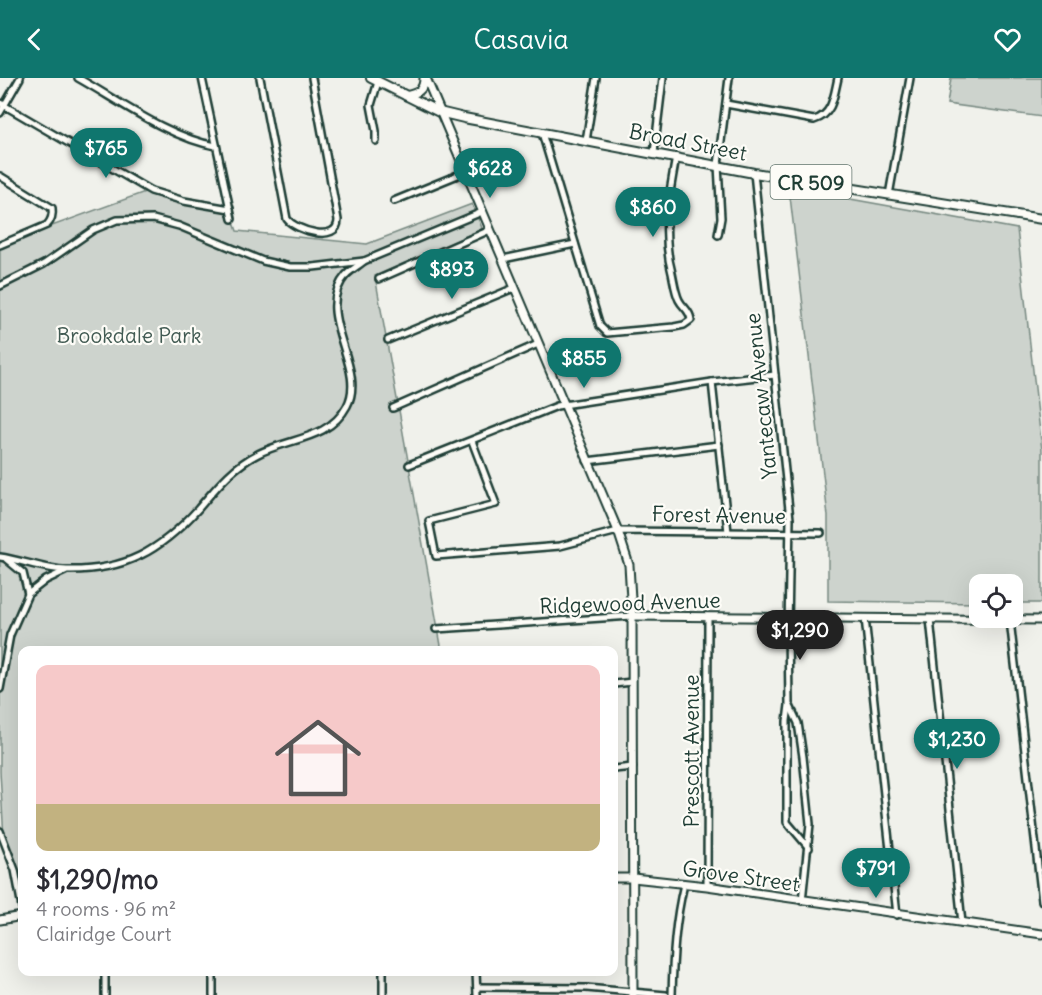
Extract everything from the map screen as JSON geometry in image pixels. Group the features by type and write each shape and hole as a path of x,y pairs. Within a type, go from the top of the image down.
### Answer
{"main road":[{"path":"406,96 420,91 424,86 425,78"},
{"path":"425,78 618,531 629,565 632,616 633,993"},
{"name":"Broad Street","path":"374,80 439,112 754,172 1042,219"},
{"name":"Ridgewood Avenue","path":"632,616 969,619"},
{"name":"Ridgewood Avenue","path":"1023,620 1042,620"},
{"name":"Grove Street","path":"618,878 707,886 1042,934"},
{"path":"0,920 18,917"}],"street":[{"path":"0,113 2,105 20,78"},
{"path":"78,78 171,131 192,140 216,146"},
{"path":"202,78 232,219"},
{"path":"260,78 286,214 290,222 296,226 321,233 330,233 337,227 338,220 312,78"},
{"path":"586,141 596,78"},
{"path":"654,153 663,78"},
{"path":"718,235 721,218 718,165 729,78"},
{"path":"726,104 814,120 829,111 838,78"},
{"path":"889,195 910,78"},
{"path":"374,80 371,105 376,141"},
{"path":"2,105 151,191 184,201 230,209"},
{"path":"542,133 602,330 607,333 674,327 684,325 691,320 688,311 680,302 670,268 665,237 676,157"},
{"path":"394,201 465,172"},
{"name":"Yantecaw Avenue","path":"754,172 791,532 788,617 787,822 794,830"},
{"path":"0,176 52,208 51,220 46,225 0,246"},
{"path":"2,557 65,571 109,567 138,558 171,537 220,481 240,465 257,454 279,445 319,433 336,422 353,393 352,375 337,330 336,297 347,274 364,261 482,212"},
{"path":"0,286 44,264 105,224 133,218 153,219 179,226 263,261 290,267 364,261"},
{"path":"379,279 490,230"},
{"path":"502,259 575,244"},
{"path":"388,340 514,288"},
{"path":"393,408 538,344"},
{"path":"409,465 564,404 775,375"},
{"path":"712,382 728,532"},
{"name":"Forest Avenue","path":"472,441 496,504 429,521 436,556 560,546 618,531 821,533"},
{"path":"587,461 719,445"},
{"path":"2,557 23,573 28,594"},
{"path":"0,689 10,635 28,594 45,581 65,571"},
{"name":"Ridgewood Avenue","path":"436,629 632,616"},
{"name":"Prescott Avenue","path":"707,886 708,617"},
{"path":"865,618 897,915"},
{"path":"930,619 962,923"},
{"path":"1011,628 1042,901"},
{"path":"618,684 632,682"},
{"path":"789,705 798,723 810,824 802,901"},
{"path":"618,769 633,767"},
{"path":"794,830 803,830 810,824"},
{"path":"794,830 809,848"},
{"path":"0,831 15,870 18,886"},
{"path":"672,995 677,910 684,884"},
{"path":"105,976 105,995"},
{"path":"213,976 215,995"},
{"path":"383,976 383,995"},
{"path":"477,976 477,995"},
{"path":"477,987 585,988 666,995"}],"green space":[{"path":"951,78 1042,78 1042,117 947,104"},
{"path":"789,188 1017,229 1042,450 1042,603 1023,603 1023,574 969,574 969,603 828,601 828,516"},
{"name":"Brookdale Park","path":"153,189 231,214 237,231 367,244 472,204 482,228 375,276 441,646 18,646 18,870 4,838 0,772 0,245"}]}
